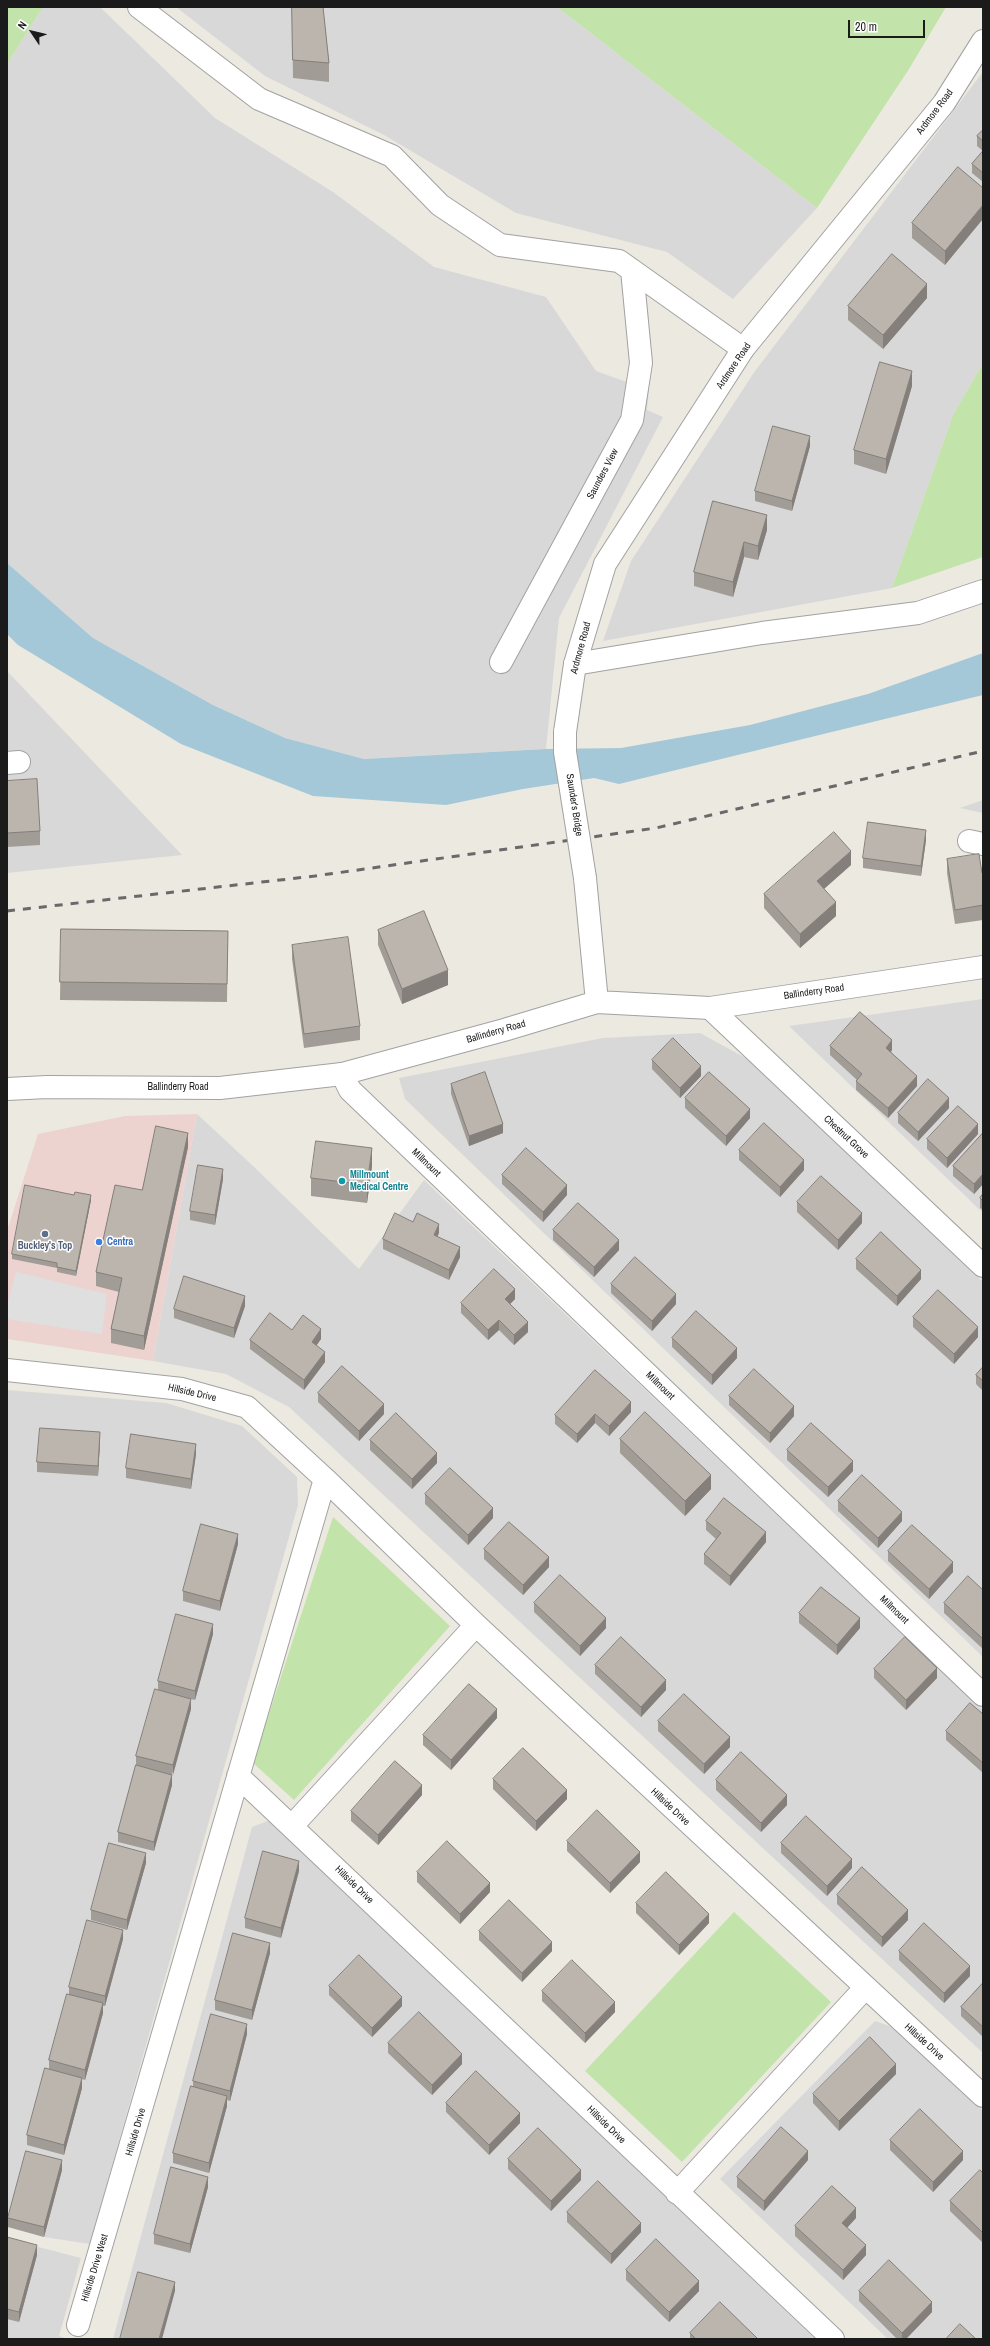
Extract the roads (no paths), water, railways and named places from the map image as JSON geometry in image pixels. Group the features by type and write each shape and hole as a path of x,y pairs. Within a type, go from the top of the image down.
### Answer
{"street":[{"path":"139,7 259,99 392,156 440,205 500,245 619,260 743,349"},
{"name":"Ardmore Road","path":"565,732 575,664 605,564 743,349 944,103 983,41"},
{"name":"Saunders View","path":"501,662 632,420 641,363 632,270"},
{"path":"575,664 762,633 918,613 983,591"},
{"name":"Saunder's Bridge","path":"565,732 565,752 585,878 597,1002"},
{"name":"Ballinderry Road","path":"7,1089 47,1087 220,1088 342,1074 504,1030 597,1002 710,1008 983,967"},
{"name":"Chestnut Grove","path":"710,1008 983,1266"},
{"name":"Millmount","path":"342,1074 350,1090 983,1695"},
{"name":"Hillside Drive","path":"7,1370 182,1389 247,1407 325,1479 476,1625 983,2096"},
{"name":"Hillside Drive","path":"113,2211 325,1479"},
{"path":"292,1826 476,1625"},
{"name":"Hillside Drive","path":"238,1776 832,2339"},
{"path":"678,2193 865,1988"},
{"name":"Hillside Drive West","path":"78,2325 113,2211"}],"water":[{"path":"7,563 93,638 213,705 285,738 364,759 546,749 621,748 750,725 868,694 983,653 983,695 619,784 594,778 523,789 446,805 313,796 181,744 18,645 7,634"}],"railway":[{"path":"7,911 315,876 656,828 983,751"}],"place":[{"name":"Millmount Medical Centre","path":"342,1181"},
{"name":"Buckley's Top","path":"45,1234"},
{"name":"Centra","path":"99,1242"}]}
